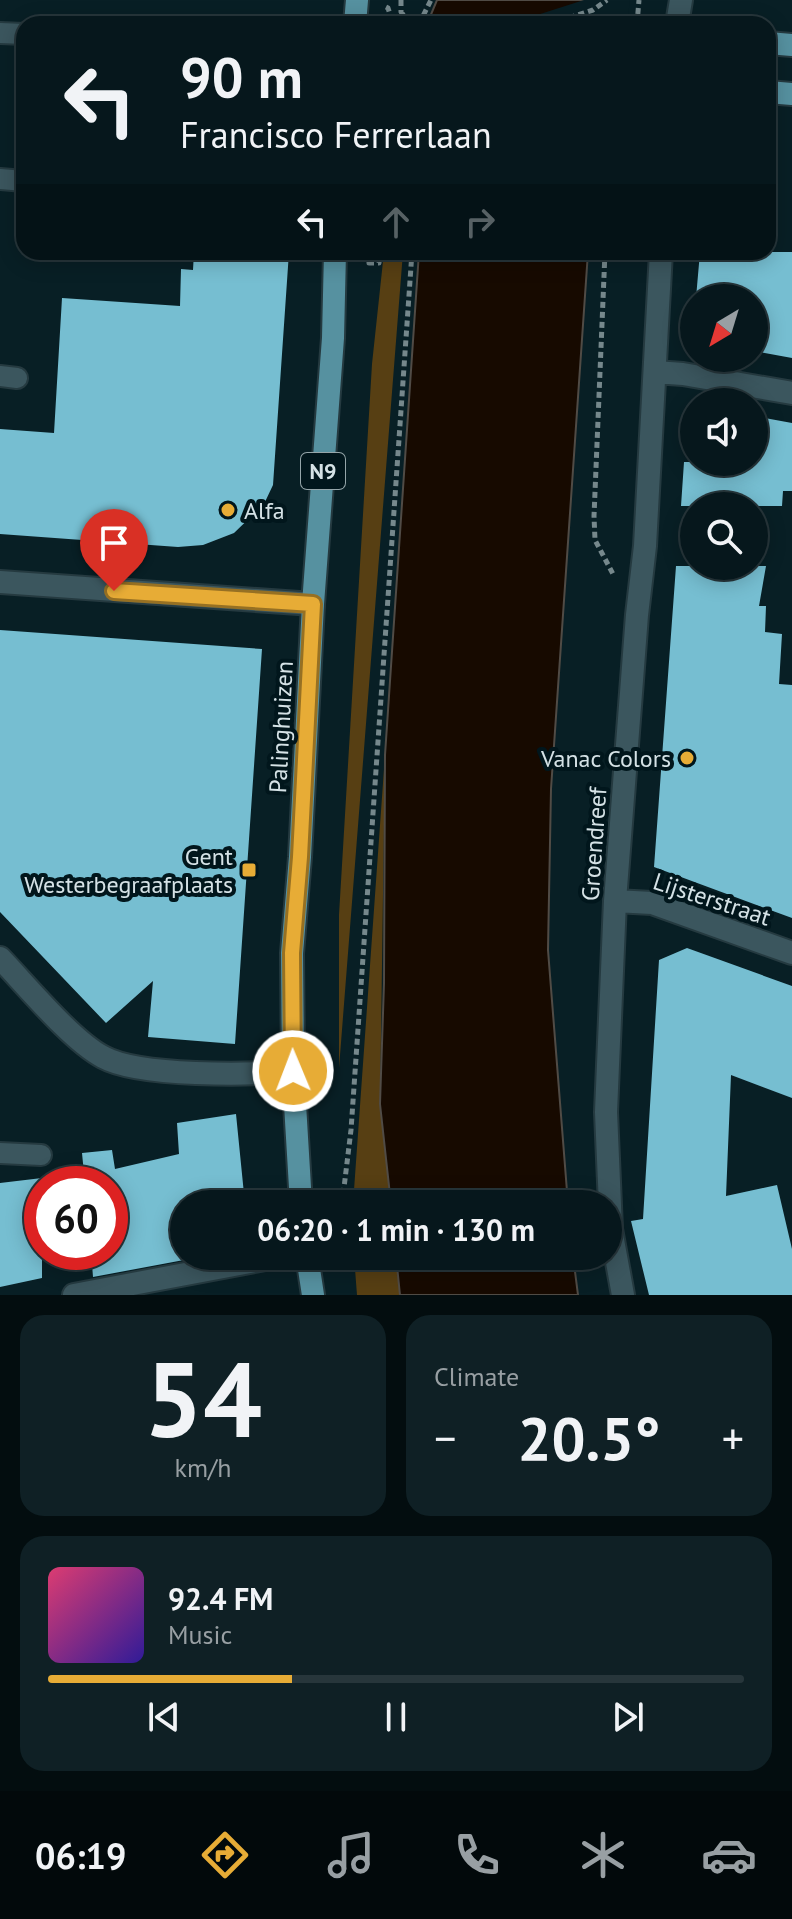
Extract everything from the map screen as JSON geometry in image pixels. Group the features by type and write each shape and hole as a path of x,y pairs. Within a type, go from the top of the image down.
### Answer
{"main road":[{"name":"Palinghuizen","path":"300,1190 293,1071 292,953 333,338 335,260"},
{"path":"309,1270 313,1295"}],"street":[{"name":"Groendreef","path":"623,1295 611,1229 606,1112 615,901 645,546 661,260"},
{"path":"655,372 792,393"},
{"path":"0,582 313,604"},
{"name":"Lijsterstraat","path":"615,901 652,903 792,953"},
{"path":"0,958 70,1030 102,1057 134,1067 253,1075 293,1071"},
{"path":"74,1295 207,1270"}],"lane":[{"path":"0,1153 41,1155"}],"path":[{"path":"575,16 593,10 607,0"},
{"path":"344,1190 351,1130 411,260"},
{"path":"605,260 594,516 595,540 618,586"}],"shaded area":[{"path":"437,0 626,0 624,16 430,16"},
{"path":"383,260 402,260 339,1068 339,915 372,364"},
{"path":"418,260 587,260 551,789 548,950 567,1190 389,1190 380,1104 385,755"},
{"path":"385,755 380,1104 389,1190 354,1190"},
{"path":"355,1270 397,1270 400,1295 357,1295"},
{"path":"397,1270 575,1270 578,1295 400,1295"}],"pier":[{"path":"584,0 630,0 628,16 534,16"}],"building":[{"path":"776,252 792,252 792,358 768,354 768,284 697,284 699,260 776,260"},
{"path":"194,260 288,260 273,485 264,504 234,533 203,545 178,547 0,534 0,429 54,433 62,298 180,306 181,269 193,270"},
{"path":"768,419 792,423 792,491 783,491 782,506 768,506 768,492 682,492 683,476 768,476"},
{"path":"676,566 680,566 680,580 764,580 759,606 766,606 765,632 782,634 779,684 792,685 792,918 654,867"},
{"path":"0,630 262,649 235,1044 148,1037 153,981 106,1023 0,912"},
{"path":"687,948 792,986 792,1098 731,1075 726,1196 777,1185 792,1249 792,1295 649,1295 631,1221 643,1219 659,960"},
{"path":"236,1114 244,1190 170,1190 170,1263 93,1277 92,1270 128,1270 128,1166 179,1154 177,1123"},
{"path":"112,1150 115,1166 83,1166 82,1153"},
{"path":"24,1180 24,1270 42,1270 42,1278 0,1287 0,1183"}],"place":[{"name":"Alfa","path":"228,510"},
{"name":"Vanac Colors","path":"687,758"},
{"name":"Gent Westerbegraafplaats","path":"249,870"}],"route":[{"path":"114,591 313,604 292,953 293,1071"}]}
